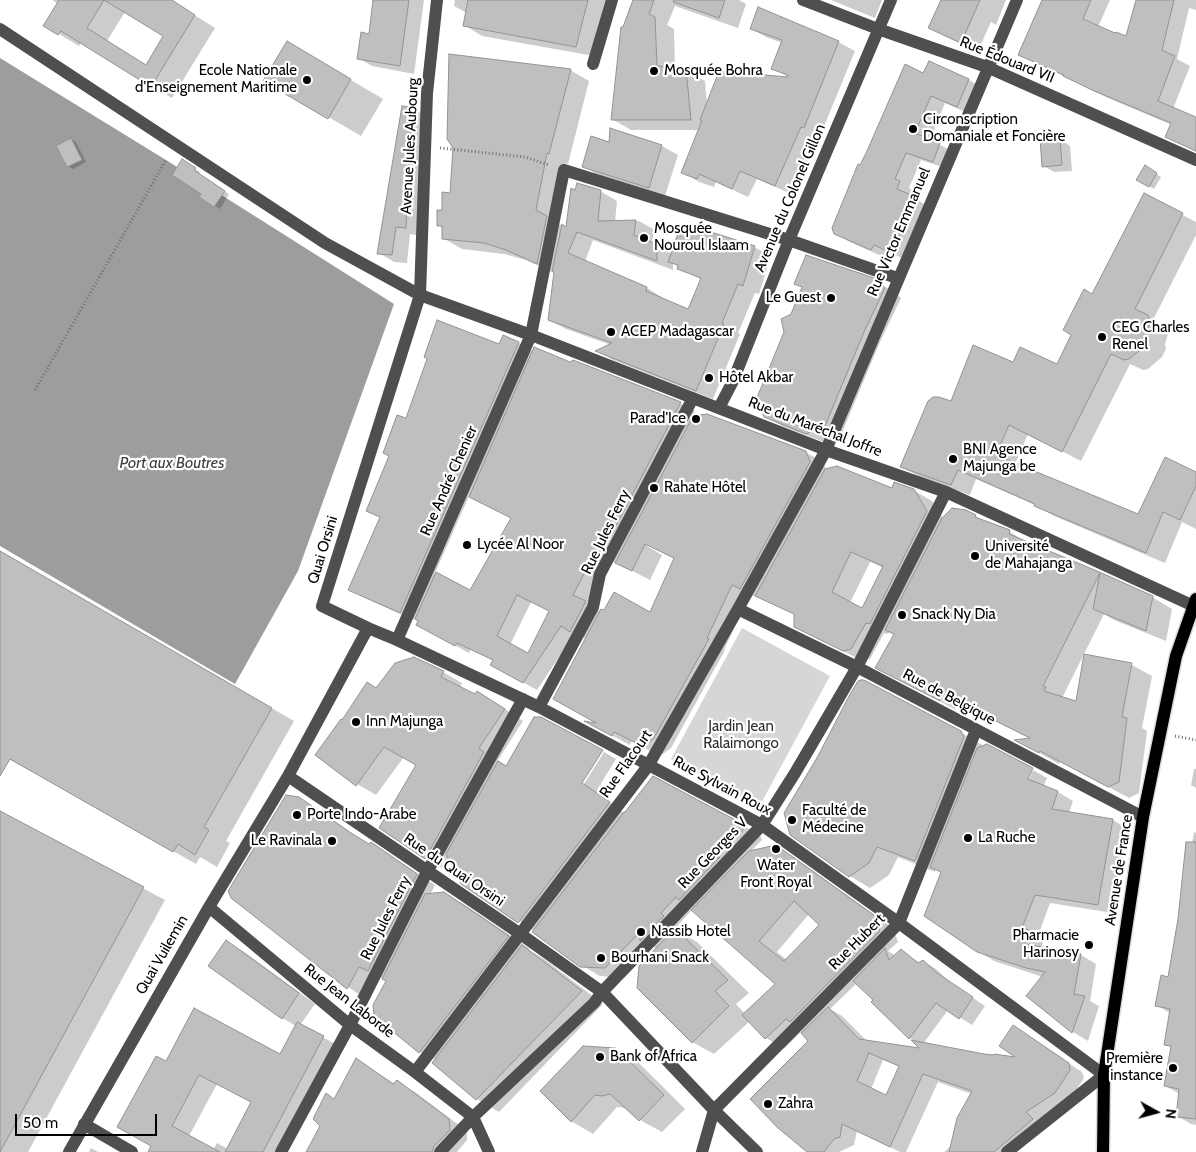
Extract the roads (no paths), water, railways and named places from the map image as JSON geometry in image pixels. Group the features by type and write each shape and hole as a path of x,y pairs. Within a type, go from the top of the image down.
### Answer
{"main road":[{"name":"Avenue de France","path":"1104,1152 1104,1075 1143,817 1176,656 1195,604"}],"street":[{"name":"Avenue Jules Aubourg","path":"420,295 427,93 437,0"},
{"path":"593,64 612,0"},
{"name":"Rue Édouard VII","path":"803,0 878,29 987,67 1196,160"},
{"name":"Avenue du Colonel Gillon","path":"719,408 733,381 891,0"},
{"name":"Rue Victor Emmanuel","path":"826,450 897,278 1017,0"},
{"name":"Rue du Maréchal Joffre","path":"0,29 325,243 420,295 531,335 826,450 946,492 1195,604"},
{"name":"Rue André Chenier","path":"397,640 531,335 564,170 790,240"},
{"path":"790,240 897,278"},
{"name":"Quai Orsini","path":"368,628 322,606 420,295"},
{"name":"Rue Jules Ferry","path":"538,707 593,607 600,574 693,398"},
{"name":"Rue Flacourt","path":"415,1072 648,766 738,610 826,450"},
{"name":"Rue Georges V","path":"440,1152 473,1117 585,1012 762,825 857,667 946,492"},
{"name":"Rue de Belgique","path":"738,610 857,667 1143,817"},
{"path":"288,776 368,628"},
{"name":"Rue Sylvain Roux","path":"368,628 523,699 762,825 900,923 1104,1075"},
{"name":"Rue Jules Ferry","path":"281,1152 350,1025 427,872 523,699"},
{"name":"Rue Hubert","path":"714,1110 900,923 976,730"},
{"name":"Rue du Quai Orsini","path":"288,776 519,933 602,992 714,1110 757,1152"},
{"name":"Quai Vuilemin","path":"69,1152 208,907 288,776"},
{"name":"Rue Jean Laborde","path":"208,907 350,1025 473,1117"},
{"path":"1007,1152 1104,1075"},
{"path":"702,1152 714,1110"},
{"path":"473,1117 489,1152"},
{"path":"84,1124 132,1152"}],"water":[{"name":"Port aux Boutres","path":"0,58 394,304 298,571 235,684 0,546"}],"place":[{"name":"Mosquée Bohra","path":"654,71"},
{"name":"Ecole Nationale d'Enseignement Maritime","path":"307,80"},
{"name":"Circonscription Domaniale et Foncière","path":"913,129"},
{"name":"Mosquée Nouroul Islaam","path":"644,238"},
{"name":"Le Guest","path":"831,298"},
{"name":"ACEP Madagascar","path":"611,332"},
{"name":"CEG Charles Renel","path":"1102,337"},
{"name":"Hôtel Akbar","path":"709,378"},
{"name":"Parad'Ice","path":"696,419"},
{"name":"BNI Agence Majunga be","path":"953,459"},
{"name":"Rahate Hôtel","path":"654,488"},
{"name":"Lycée Al Noor","path":"467,545"},
{"name":"Université de Mahajanga","path":"975,556"},
{"name":"Snack Ny Dia","path":"902,615"},
{"name":"Inn Majunga","path":"356,722"},
{"name":"Porte Indo-Arabe","path":"297,815"},
{"name":"Faculté de Médecine","path":"792,820"},
{"name":"La Ruche","path":"968,838"},
{"name":"Le Ravinala","path":"332,841"},
{"name":"Water Front Royal","path":"776,849"},
{"name":"Nassib Hotel","path":"641,932"},
{"name":"Pharmacie Harinosy","path":"1089,945"},
{"name":"Bourhani Snack","path":"601,958"},
{"name":"Bank of Africa","path":"600,1057"},
{"name":"Première instance","path":"1173,1068"},
{"name":"Zahra","path":"768,1104"}],"park label":[{"name":"Jardin Jean Ralaimongo","path":"741,736"}]}
